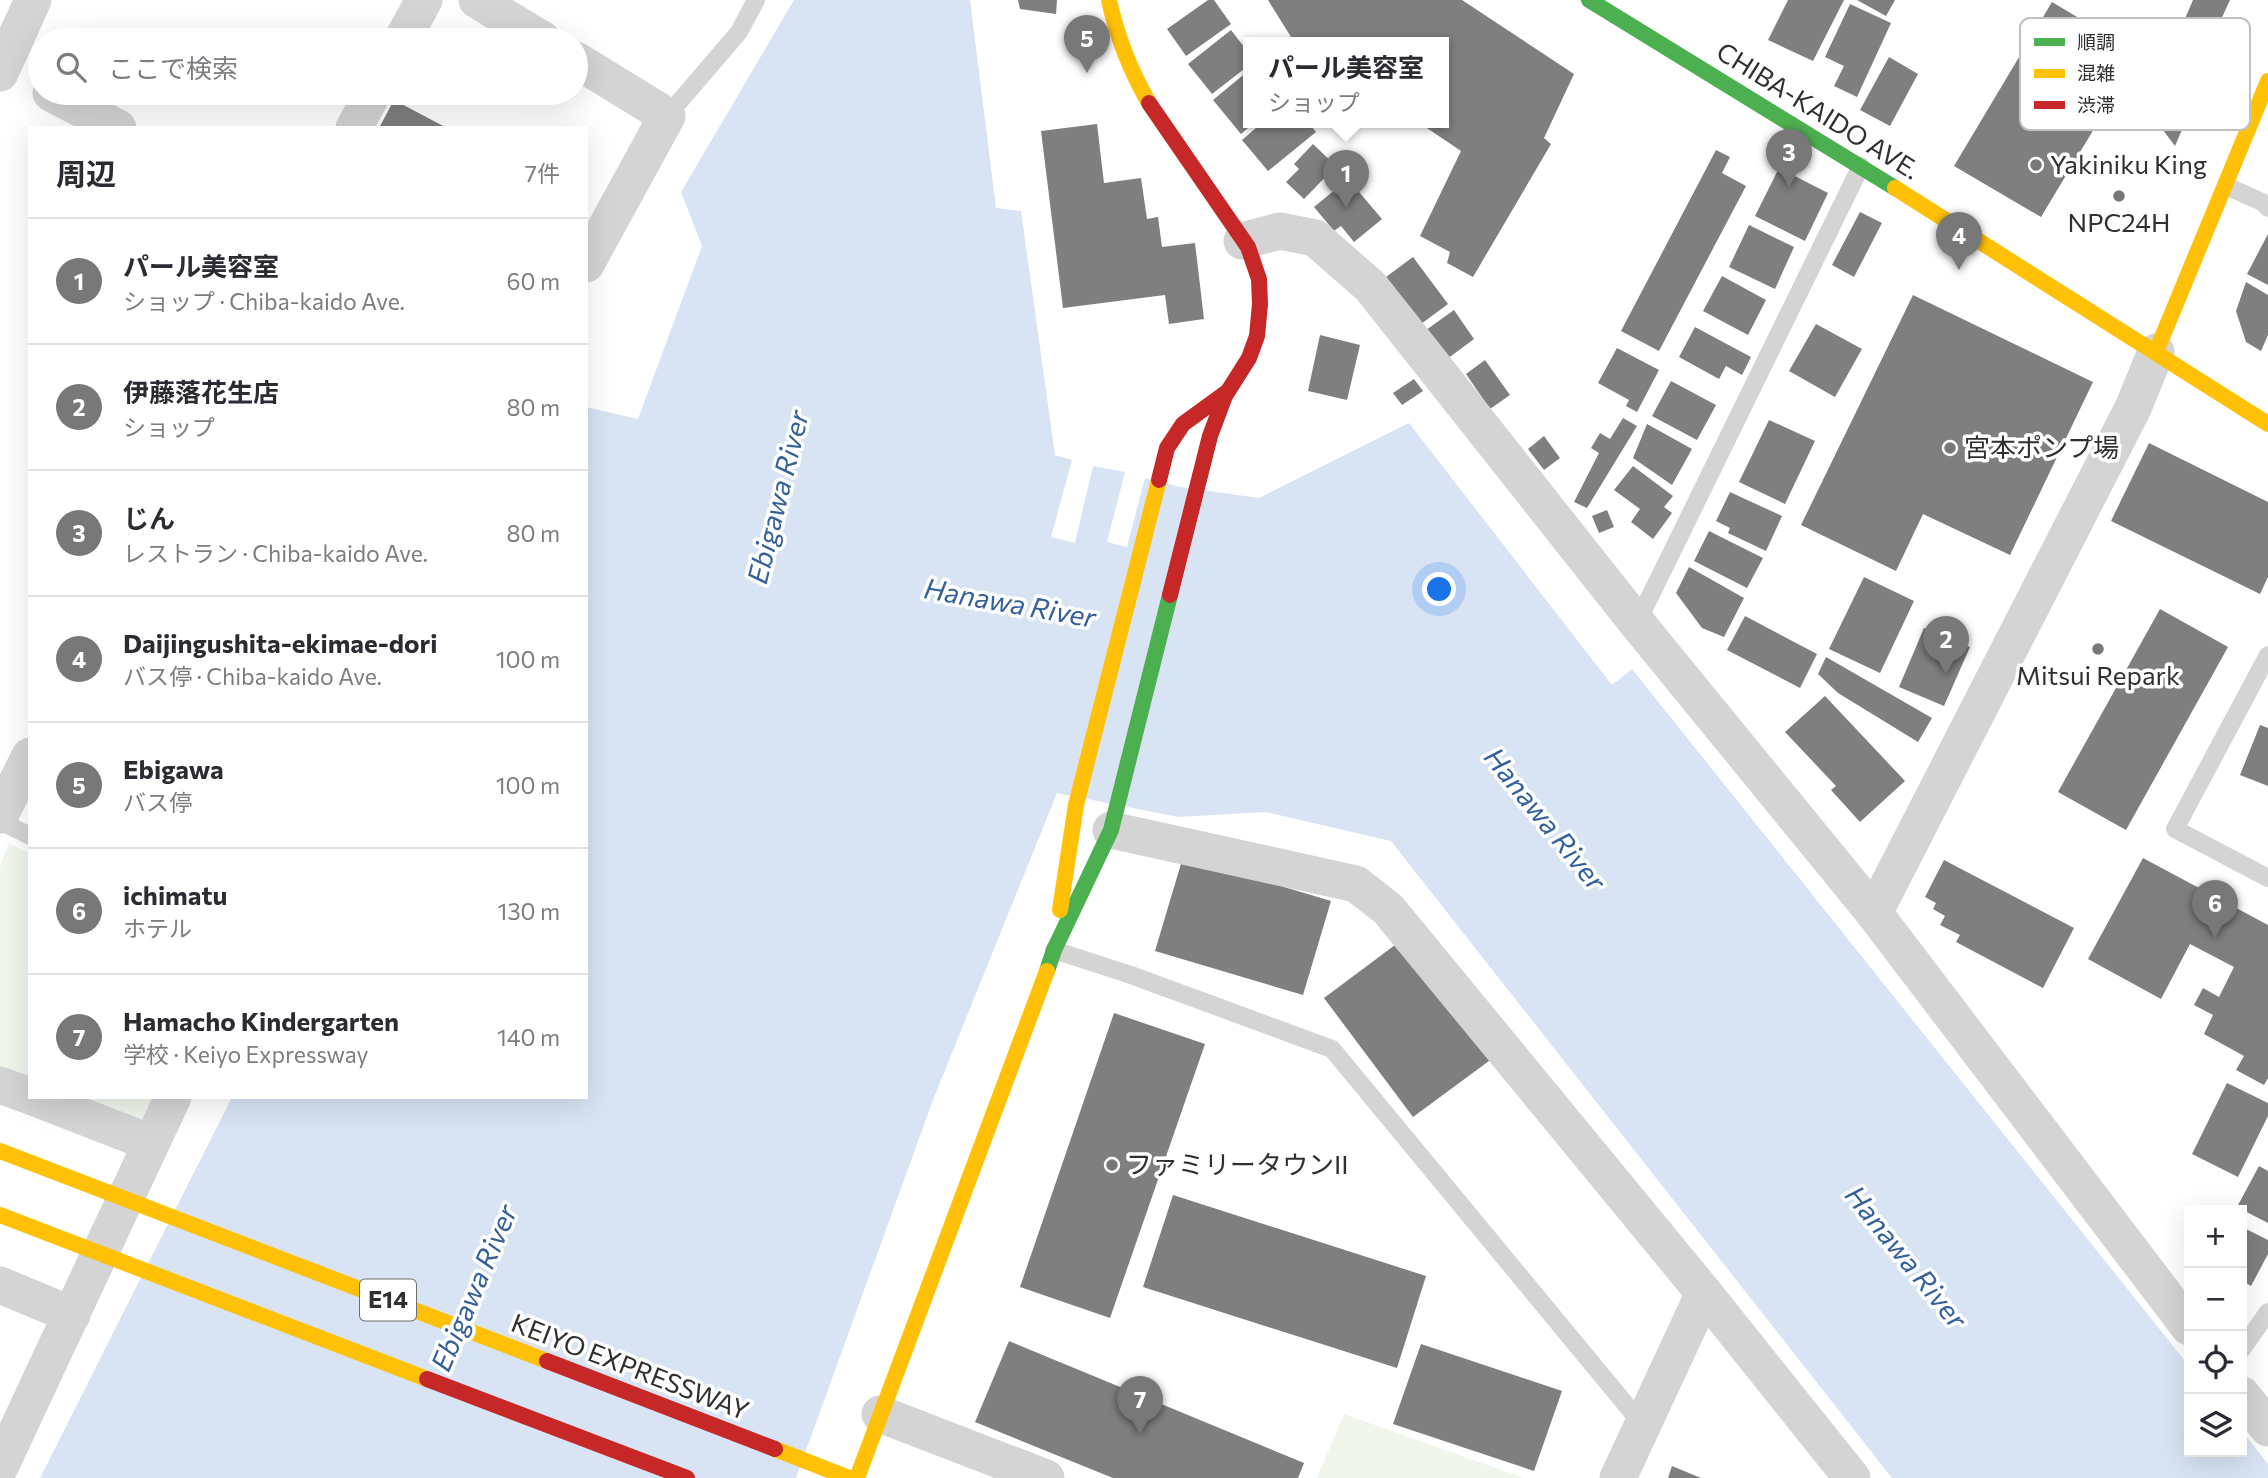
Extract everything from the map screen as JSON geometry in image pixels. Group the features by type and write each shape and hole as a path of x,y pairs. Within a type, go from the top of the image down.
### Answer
{"main road":[{"path":"857,1478 1054,950 1113,823 1210,436 1227,392 1248,362 1257,335 1261,290 1258,270 1242,240 1150,104 1112,24 1109,0"},
{"name":"CHIBA-KAIDO AVE.","path":"1589,0 1861,166 2268,424"},
{"path":"2250,126 2268,81"},
{"path":"2156,352 2248,130"},
{"path":"1054,950 1076,805 1167,448 1183,425 1227,392"},
{"name":"KEIYO EXPRESSWAY","path":"0,1151 849,1478"},
{"name":"E14","path":"0,1215 687,1478"}],"street":[{"path":"28,81 1,69 33,0"},
{"path":"409,28 424,0"},
{"path":"477,0 523,28"},
{"path":"588,67 667,116 588,260"},
{"path":"74,105 114,126"},
{"path":"355,126 366,105"},
{"path":"1242,240 1280,231 1315,238 1370,286 1637,623 1874,914 2184,1320"},
{"path":"1874,914 2133,408 2156,352"},
{"path":"0,815 28,761"},
{"path":"1113,823 1356,884 1388,909 1704,1293 1852,1478"},
{"path":"0,1085 28,1096"},
{"path":"36,1099 151,1143"},
{"path":"0,1467 172,1099"},
{"path":"0,1286 72,1315"},
{"path":"1618,1478 1704,1293"},
{"path":"2247,1401 2268,1427"},
{"path":"880,1415 1046,1478"}],"lane":[{"path":"667,116 739,32 756,0"},
{"path":"1637,623 1861,166"},
{"path":"2226,186 2262,202 2268,208"},
{"path":"2268,655 2175,829 2268,878"},
{"path":"0,821 28,835"},
{"path":"1054,950 1131,975 1332,1049 1643,1424"},
{"path":"2247,1342 2268,1311"}],"shaded area":[{"path":"9,843 28,853 28,1081 0,1070 0,866"},
{"path":"73,1099 152,1099 139,1125"},
{"path":"1344,1414 1524,1478 1317,1478"}],"water":[{"path":"794,0 970,0 996,208 1021,211 1055,455 1072,460 1051,537 1075,543 1093,466 1125,472 1107,542 1127,547 1145,478 1180,487 1259,498 1409,423 1612,685 1632,669 2184,1360 2184,1457 2247,1457 2247,1437 2268,1464 2268,1478 1892,1478 1391,841 1266,812 1178,817 1057,793 933,1100 796,1478 40,1478 231,1099 588,1099 588,407 638,419 702,246 681,192"}],"building":[{"path":"1018,0 1057,0 1056,14 1020,9"},
{"path":"1208,0 1214,0 1231,24 1186,56 1167,29"},
{"path":"1268,0 1462,0 1574,74 1544,138 1551,144 1473,277 1447,263 1450,252 1420,236 1461,151 1427,128 1449,128 1449,37 1291,37"},
{"path":"1788,0 1844,0 1813,61 1768,40"},
{"path":"1857,0 1895,0 1886,16"},
{"path":"2193,0 2230,0 2222,18 2185,18"},
{"path":"2052,2 2079,18 2042,18"},
{"path":"1850,4 1891,23 1857,97 1834,86 1844,66 1825,57"},
{"path":"1231,30 1243,46 1243,70 1212,94 1188,64"},
{"path":"2020,56 2020,130 2093,130 2041,217 1954,166"},
{"path":"1889,57 1918,74 1890,126 1860,110"},
{"path":"1243,75 1243,128 1248,128 1241,134 1213,100"},
{"path":"391,105 403,105 443,126 380,126"},
{"path":"1097,124 1104,183 1141,178 1147,219 1158,217 1162,247 1195,243 1204,319 1169,324 1165,295 1063,308 1041,131"},
{"path":"1256,128 1313,128 1316,132 1268,171 1242,140"},
{"path":"2163,130 2182,130 2175,146"},
{"path":"1313,144 1336,166 1304,199 1286,182 1299,169 1294,164"},
{"path":"1716,150 1730,157 1722,173 1746,186 1659,351 1621,331"},
{"path":"1779,168 1828,193 1805,241 1755,216"},
{"path":"1348,179 1382,219 1354,242 1341,226 1334,231 1314,207"},
{"path":"1860,212 1882,223 1854,277 1832,265"},
{"path":"1749,225 1794,247 1775,289 1729,267"},
{"path":"2268,234 2268,285 2247,274"},
{"path":"1413,257 1448,304 1421,324 1386,277"},
{"path":"1722,276 1766,300 1748,335 1703,311"},
{"path":"2246,282 2268,295 2268,335 2261,351 2246,342 2236,311"},
{"name":"宮本ポンプ場","path":"1913,295 2093,382 2010,555 1923,514 1896,571 1801,525"},
{"path":"1454,310 1474,339 1447,359 1426,330"},
{"path":"1816,324 1862,349 1835,397 1789,371"},
{"path":"1695,327 1751,357 1742,375 1726,366 1719,379 1679,357"},
{"path":"1320,335 1360,345 1347,400 1308,391"},
{"path":"1617,348 1659,370 1637,412 1626,406 1629,400 1598,383"},
{"path":"1485,360 1510,395 1490,409 1466,374"},
{"path":"1414,379 1423,391 1402,405 1393,393"},
{"path":"1671,381 1716,405 1697,440 1652,416"},
{"path":"1623,418 1637,426 1587,508 1574,502 1599,453 1591,448 1600,433 1610,439"},
{"path":"1769,420 1815,441 1785,504 1739,482"},
{"path":"1647,424 1692,449 1672,485 1633,458"},
{"path":"1544,436 1560,458 1544,470 1528,449"},
{"path":"2149,443 2268,502 2268,577 2260,594 2111,521"},
{"path":"1633,466 1673,496 1664,507 1672,513 1653,539 1631,522 1640,509 1614,490"},
{"path":"1730,492 1782,516 1766,551 1728,533 1730,528 1716,521"},
{"path":"1607,510 1614,527 1599,533 1592,516"},
{"path":"1709,531 1763,558 1747,588 1694,561"},
{"path":"1689,567 1744,598 1724,637 1702,628 1676,593"},
{"path":"1864,577 1914,601 1880,673 1829,649"},
{"path":"2160,609 2228,647 2126,830 2058,792"},
{"path":"1745,616 1817,654 1800,688 1727,650"},
{"path":"1924,628 1970,647 1944,706 1899,687"},
{"path":"1826,657 1932,718 1918,742 1838,693 1818,674"},
{"path":"1825,696 1905,781 1860,822 1831,790 1836,786 1785,732"},
{"path":"2260,725 2268,728 2268,786 2240,775"},
{"path":"1183,857 1331,901 1303,995 1155,951"},
{"path":"2143,858 2268,925 2268,1078 2264,1085 2236,1070 2244,1056 2204,1034 2213,1015 2194,1005 2203,988 2219,997 2234,967 2190,944 2161,999 2088,959"},
{"path":"1944,860 2074,928 2043,988 1956,942 1960,935 1940,925 1945,916 1933,909 1936,903 1925,897"},
{"path":"1403,939 1493,1058 1413,1117 1324,998"},
{"name":"ファミリータウンII","path":"1114,1013 1205,1044 1110,1318 1020,1287"},
{"path":"2227,1083 2268,1103 2268,1116 2238,1177 2192,1154"},
{"path":"2259,1166 2268,1171 2268,1223 2247,1212 2247,1205 2238,1205"},
{"path":"1173,1195 1426,1276 1397,1368 1143,1287"},
{"path":"2247,1230 2268,1240 2268,1254 2251,1286 2247,1284"},
{"path":"1009,1341 1304,1463 1298,1478 1113,1478 975,1422"},
{"path":"1421,1344 1562,1391 1534,1471 1393,1424"},
{"path":"1672,1466 1701,1478 1668,1478"}],"traffic: fast":[{"path":"1589,0 1895,188"},
{"path":"1047,971 1054,950 1111,830 1170,595"}],"traffic: slow":[{"path":"1109,0 1125,53 1149,103"},
{"path":"2250,125 2268,81"},
{"path":"2156,352 2248,130"},
{"path":"1895,188 2268,424"},
{"path":"1060,910 1076,805 1159,480"},
{"path":"857,1478 1047,971"},
{"path":"0,1151 547,1361"},
{"path":"0,1215 427,1379"},
{"path":"775,1449 849,1478"}],"traffic: jam":[{"path":"1149,103 1248,247 1259,279 1257,336 1249,358 1225,396 1210,436 1170,595"},
{"path":"1159,480 1167,448 1183,424 1227,392"},
{"path":"547,1361 775,1449"},
{"path":"427,1379 687,1478"}],"place":[{"name":"Ebigawa","path":"1087,73"},
{"name":"Yakiniku King","path":"2036,165"},
{"name":"じん","path":"1789,187"},
{"name":"NPC24H","path":"2119,196"},
{"name":"パール美容室","path":"1346,208"},
{"name":"Daijingushita-ekimae-dori","path":"1959,270"},
{"name":"宮本ポンプ場","path":"1950,448"},
{"name":"Mitsui Repark","path":"2098,649"},
{"name":"伊藤落花生店","path":"1946,674"},
{"name":"ichimatu","path":"2215,938"},
{"name":"ファミリータウンII","path":"1112,1165"},
{"name":"Hamacho Kindergarten","path":"1140,1434"}],"water label":[{"name":"Ebigawa River","path":"778,497"},
{"name":"Hanawa River","path":"1010,603"},
{"name":"Hanawa River","path":"1545,819"},
{"name":"Hanawa River","path":"1906,1257"},
{"name":"Ebigawa River","path":"474,1288"}]}
